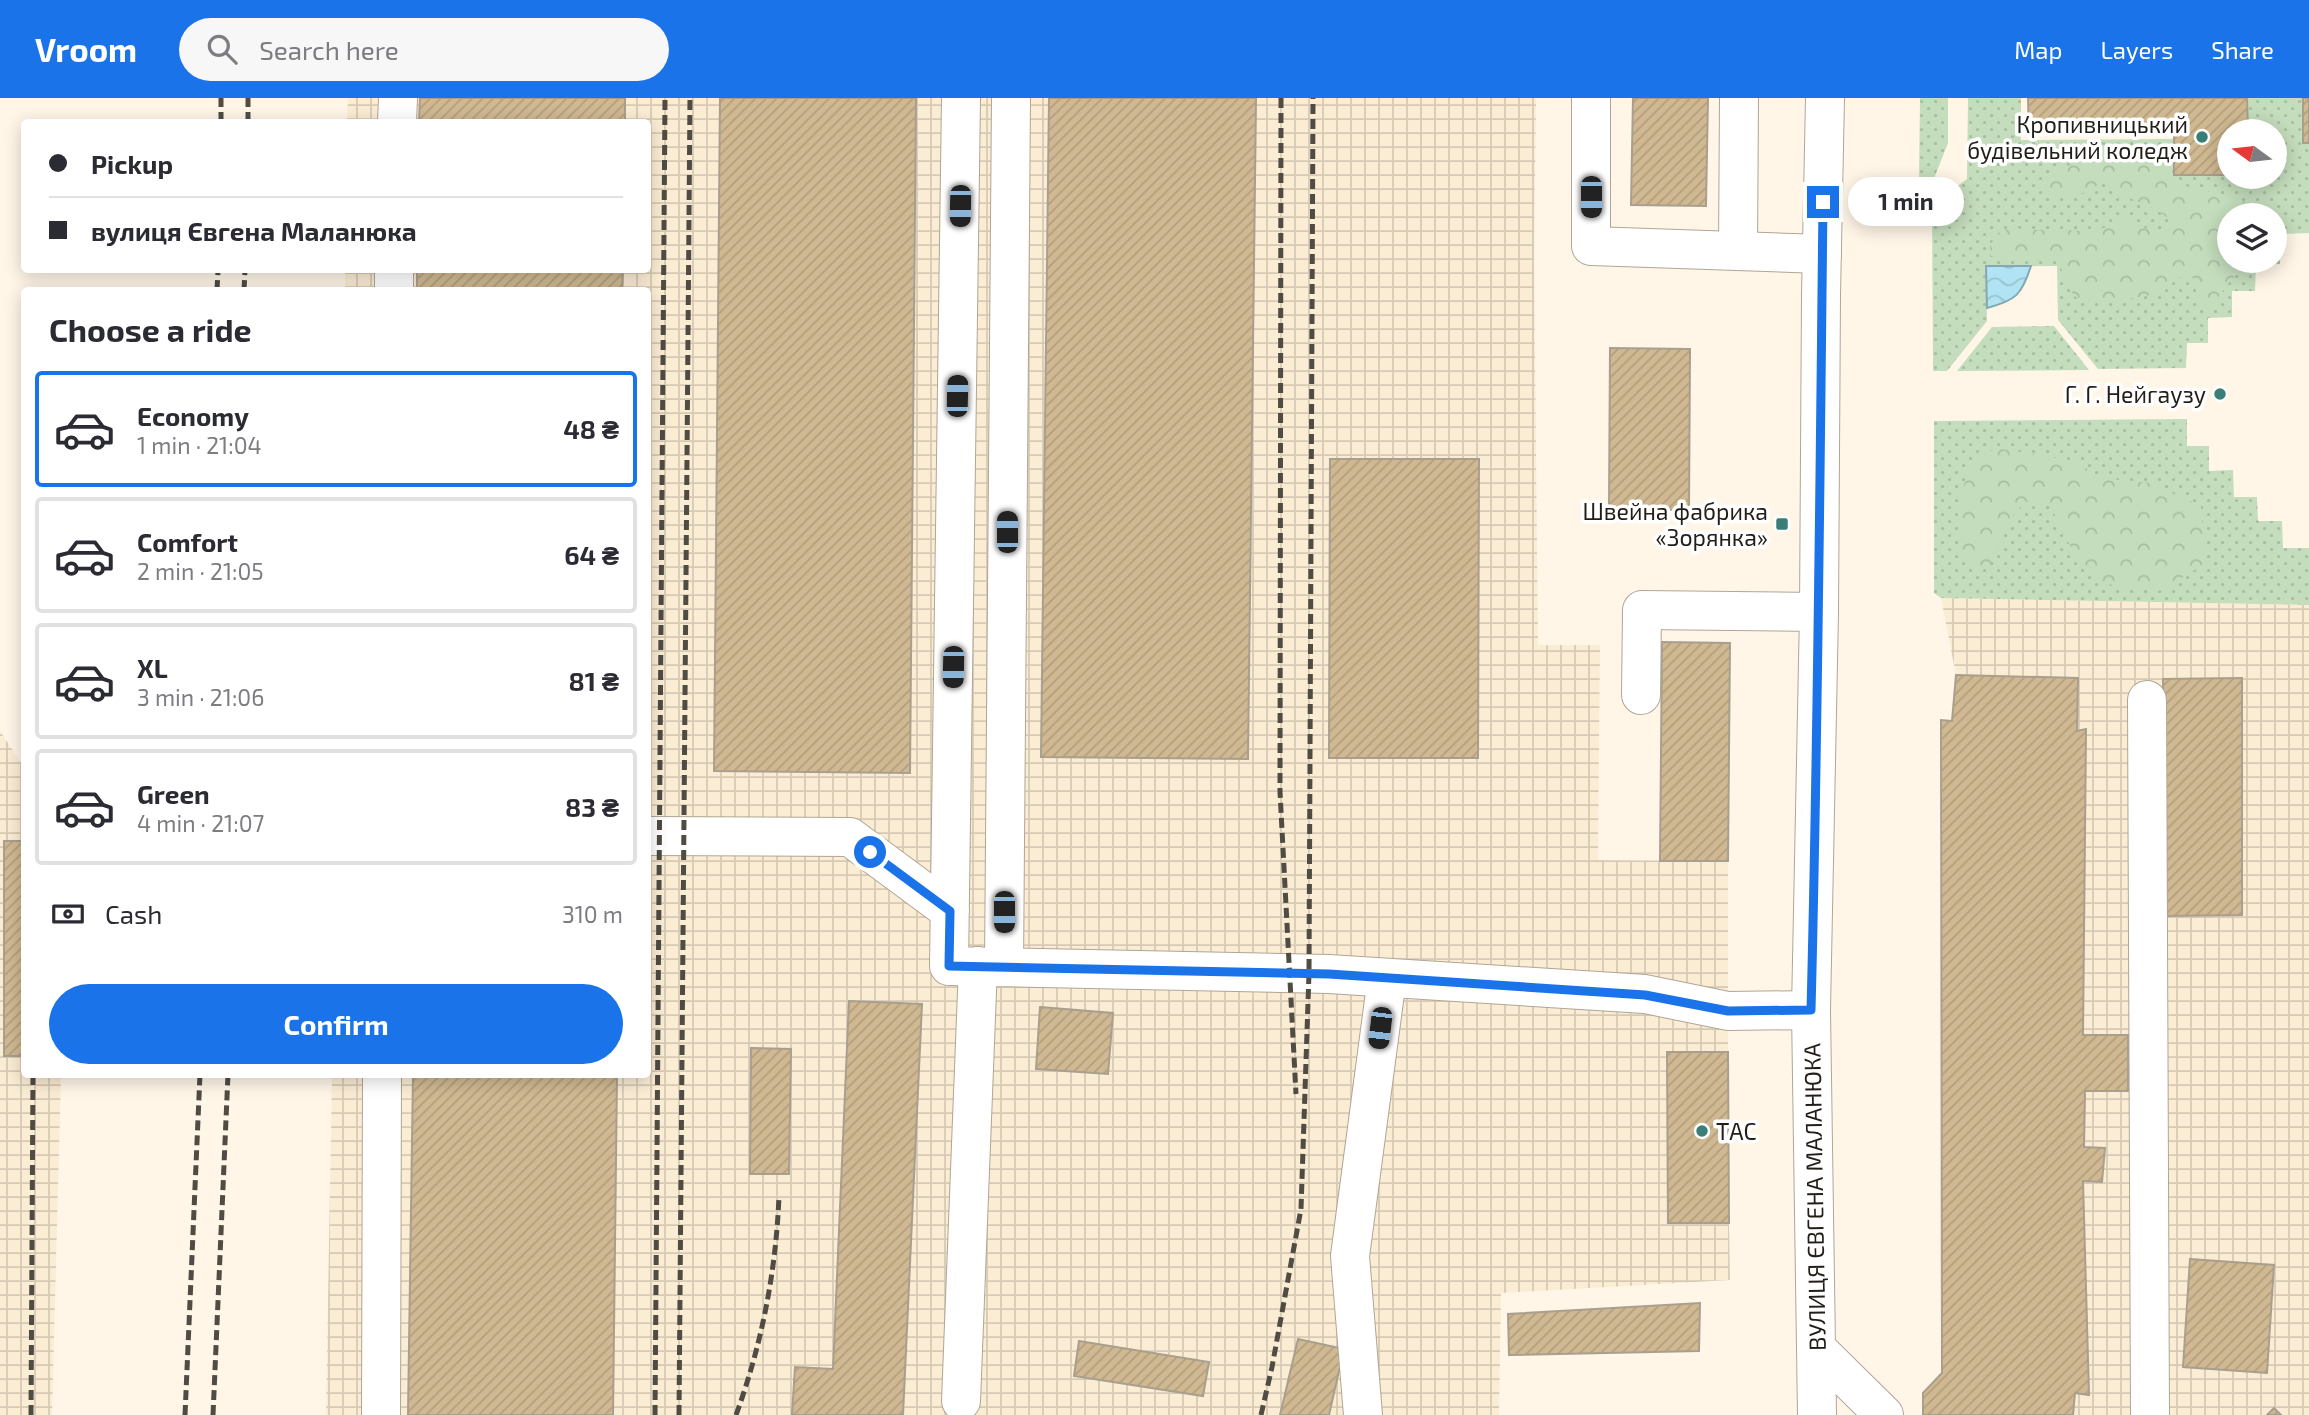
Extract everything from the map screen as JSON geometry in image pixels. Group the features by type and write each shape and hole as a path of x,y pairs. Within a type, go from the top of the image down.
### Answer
{"main road":[{"path":"397,119 398,98"},
{"path":"961,98 949,966 1329,974 1645,995 1728,1011 1811,1010"},
{"path":"961,1401 991,966 1011,98"},
{"path":"1591,98 1591,246 1822,254"},
{"path":"1738,251 1739,98"},
{"name":"ВУЛИЦЯ ЄВГЕНА МАЛАНЮКА","path":"1817,1415 1811,1010 1825,98"},
{"path":"1641,695 1642,610 1819,612"},
{"path":"2147,700 2150,1415"},
{"path":"651,836 850,837 950,911"},
{"path":"1363,1415 1350,1256 1387,978"},
{"path":"381,1415 382,1078"},
{"path":"1816,1348 1884,1415"}],"shaded area":[{"path":"348,98 1536,98 1534,257 1538,645 1600,645 1598,860 1728,861 1728,1052 1667,1053 1668,1223 1729,1223 1730,1280 1501,1293 1499,1415 326,1415 332,1078 651,1078 651,287 345,287 345,273 651,273 651,119 347,119"},
{"path":"1941,598 2309,605 2309,1415 1923,1415 1923,1393 1942,1372 1941,720 1952,720 1956,675"},
{"path":"0,731 21,762 21,1078 61,1078 52,1415 0,1415"}],"green space":[{"path":"1920,98 1948,98 1948,143 1933,181 1919,181"},
{"path":"1968,98 2021,98 2021,140 2174,139 2175,175 2217,176 2217,189 2287,189 2287,119 2248,119 2247,98 2303,98 2309,143 2309,233 2287,234 2287,203 2217,203 2217,273 2256,273 2255,291 2232,291 2232,317 2208,318 2208,343 2187,343 2186,368 2098,369 2058,320 2057,266 1986,267 1987,321 1947,371 1933,371 1932,205 1967,179"},
{"path":"2106,147 2134,149 2155,159 2169,176 2193,190 2214,192 2250,203 2217,203 2217,273 2238,273 2212,306 2202,310 2196,300 2196,278 2172,277 2151,295 2115,301 2077,298 2054,259 2014,261 1991,256 1990,246 1996,234 2013,227 2025,230 2089,232 2111,226 2125,218 2151,231 2169,233 2171,220 2155,209 2127,197 2106,181 2083,193 2054,198 2045,187 2054,171 2084,160"},
{"path":"2054,326 2089,370 1957,371 1992,327"},
{"path":"2187,419 2187,446 2209,446 2209,471 2233,470 2234,497 2257,497 2258,521 2282,521 2283,548 2309,548 2309,605 1941,598 1934,593 1934,421"},
{"path":"2002,449 2075,461 2101,478 2149,483 2201,506 2206,563 2160,591 2098,583 2070,546 2049,503 2026,501 2011,518 1992,562 1978,572 1966,565 1961,551 1958,522 1961,495 1976,453"}],"water":[{"path":"1986,266 2031,266 2021,290 2016,295 1987,308"}],"building":[{"path":"420,98 625,98 625,119 419,119"},
{"path":"720,98 916,98 910,773 714,771"},
{"path":"1049,98 1256,98 1248,759 1041,757"},
{"path":"1633,98 1708,98 1706,206 1631,205"},
{"name":"Кропивницький будівельний коледж","path":"2028,98 2247,98 2248,119 2217,119 2217,175 2174,175 2174,132 2029,133"},
{"path":"2303,98 2309,98 2309,143 2303,143"},
{"path":"417,273 623,273 622,287 417,287"},
{"path":"1610,348 1690,349 1689,510 1609,509"},
{"path":"1330,459 1479,459 1478,758 1329,758"},
{"path":"1662,642 1730,643 1728,861 1660,861"},
{"path":"1956,675 2078,678 2077,731 2086,729 2083,1035 2128,1035 2128,1091 2085,1091 2084,1147 2105,1148 2102,1182 2083,1181 2089,1395 2075,1393 2073,1415 1923,1415 1923,1393 1942,1373 1941,720 1952,721"},
{"path":"2242,678 2242,915 2164,916 2163,679"},
{"path":"4,841 21,841 21,1056 4,1056"},
{"path":"849,1001 922,1004 903,1415 792,1415 795,1367 833,1369"},
{"path":"1040,1007 1113,1013 1108,1074 1036,1069"},
{"path":"751,1048 791,1049 789,1174 750,1174"},
{"path":"1667,1052 1728,1052 1729,1223 1668,1223"},
{"path":"413,1078 617,1078 613,1415 408,1415"},
{"path":"2190,1259 2274,1265 2267,1373 2183,1367"},
{"path":"1700,1303 1699,1351 1509,1355 1508,1314"},
{"path":"1298,1339 1344,1349 1329,1415 1280,1415"},
{"path":"1079,1341 1209,1362 1203,1396 1074,1376"},
{"path":"2274,1408 2281,1415 2267,1415"}],"railway":[{"path":"221,98 221,119"},
{"path":"248,98 248,119"},
{"path":"655,1415 665,98"},
{"path":"679,1415 690,98"},
{"path":"1281,98 1280,792 1296,1094"},
{"path":"1261,1415 1301,1209 1309,973 1313,98"},
{"path":"217,287 218,273"},
{"path":"244,287 245,273"},
{"path":"31,1415 33,1078"},
{"path":"185,1415 200,1078"},
{"path":"213,1415 228,1078"},
{"path":"736,1415 766,1307 775,1252 779,1196"}],"place":[{"name":"Кропивницький будівельний коледж","path":"2202,137"},
{"name":"Г. Г. Нейгаузу","path":"2220,394"},
{"name":"Швейна фабрика «Зорянка»","path":"1782,524"},
{"name":"ТАС","path":"1702,1131"}],"route":[{"path":"870,852 950,911 949,966 1329,974 1645,995 1728,1011 1811,1010 1823,202"}]}
